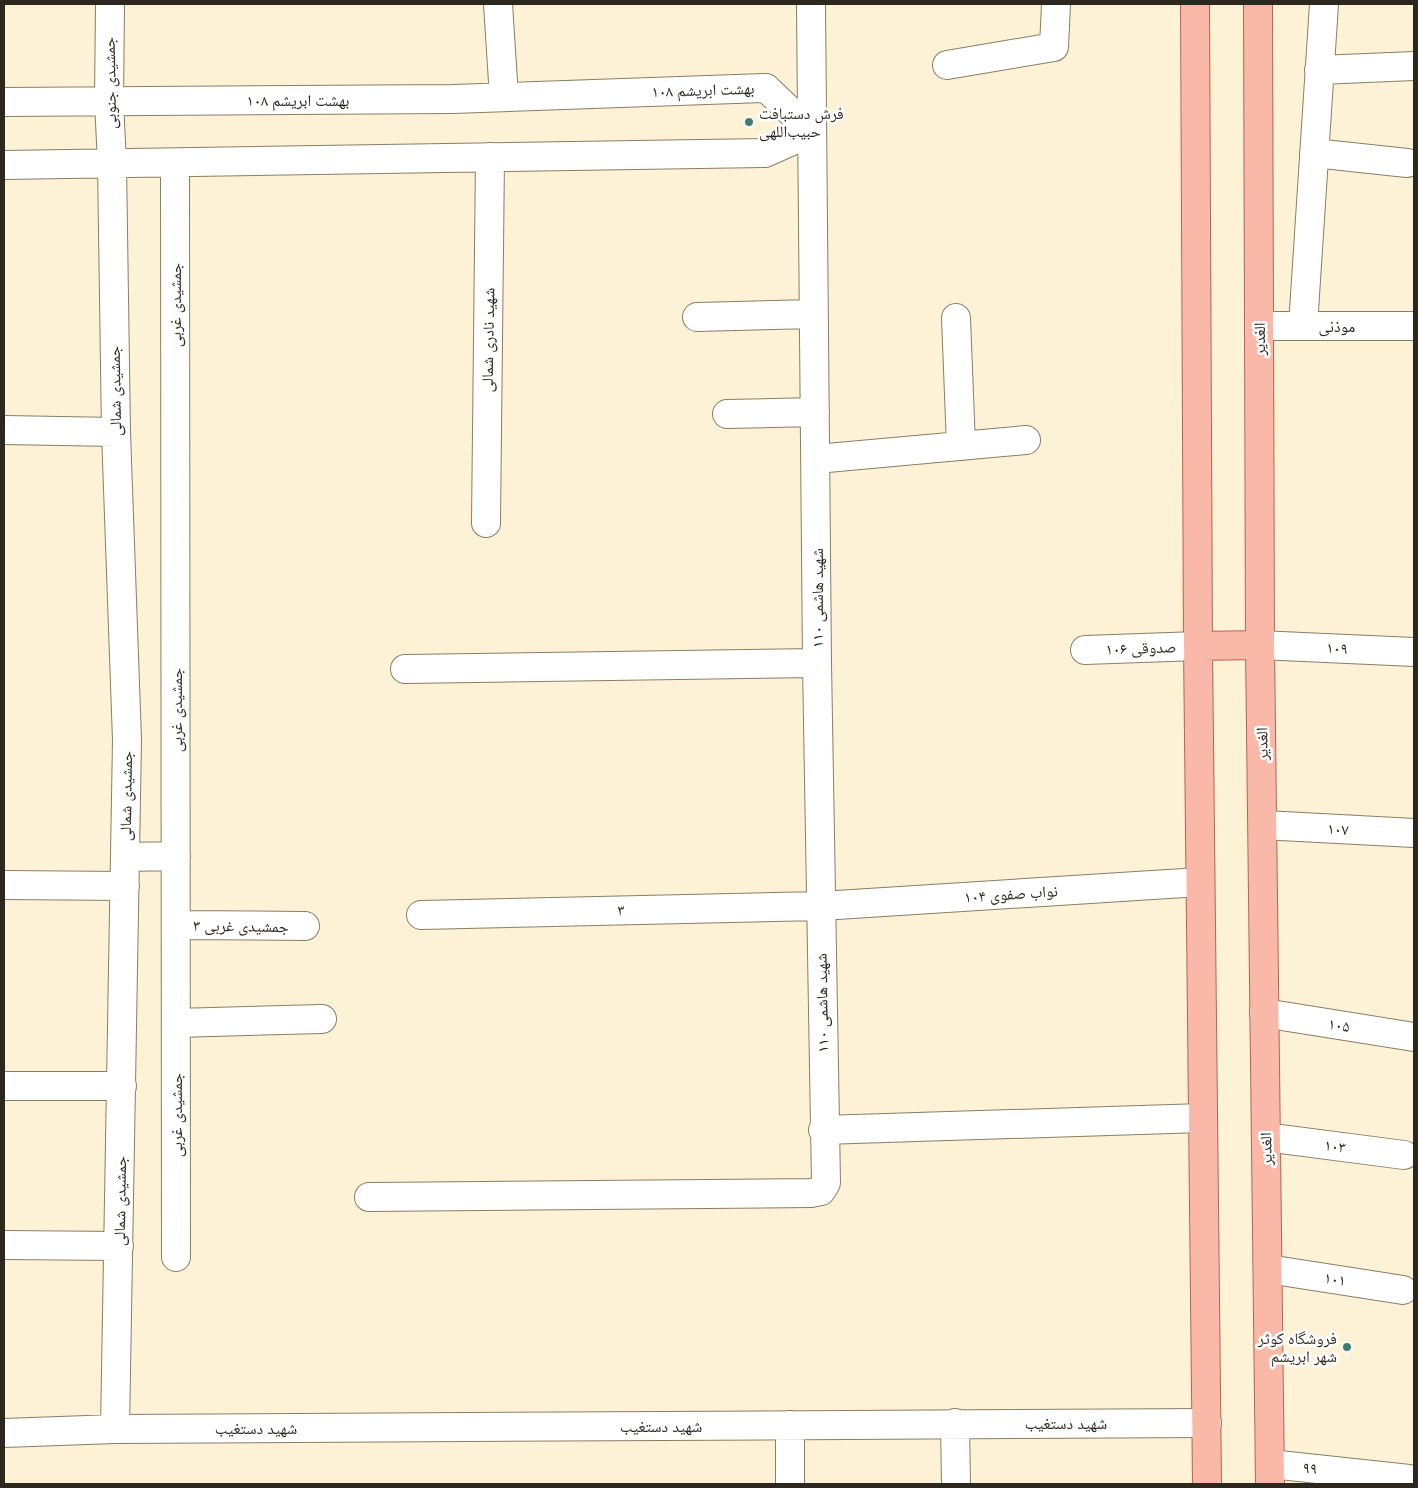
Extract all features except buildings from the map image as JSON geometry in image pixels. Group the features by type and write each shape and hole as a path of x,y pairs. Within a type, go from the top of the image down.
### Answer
{"main road":[{"path":"1195,4 1198,646 1207,1484"},
{"name":"الغدیر","path":"1258,4 1260,645 1270,1474"},
{"path":"1198,646 1260,645"}],"street":[{"name":"جمشیدی جنوبی","path":"110,4 109,101 112,163"},
{"path":"498,4 504,97"},
{"name":"شهید هاشمی ۱۱۰","path":"369,1196 822,1191 826,1183 823,1130 817,663 811,4"},
{"path":"947,65 1054,47 1056,4"},
{"path":"1303,326 1324,4"},
{"path":"1319,70 1414,66"},
{"name":"بهشت ابریشم ۱۰۸","path":"4,102 504,97 766,88 812,132"},
{"path":"4,165 765,153 812,132"},
{"path":"1314,153 1407,163"},
{"name":"شهید نادری شمالی","path":"486,523 490,157"},
{"name":"جمشیدی شمالی","path":"112,163 116,432 127,740 115,1429"},
{"name":"جمشیدی غربی","path":"175,163 176,1257"},
{"path":"697,317 814,314"},
{"path":"956,318 961,446"},
{"name":"موذنی","path":"1259,326 1414,326"},
{"path":"727,414 815,412"},
{"path":"4,430 116,432"},
{"path":"816,459 1026,440"},
{"name":"۱۰۹","path":"1260,645 1414,652"},
{"name":"صدوقی ۱۰۶","path":"1085,650 1198,646"},
{"path":"405,669 817,663"},
{"name":"۱۰۷","path":"1262,825 1414,833"},
{"path":"125,857 176,856"},
{"name":"نواب صفوی ۱۰۴","path":"821,906 1200,882"},
{"path":"4,885 125,886"},
{"name":"۳","path":"421,915 821,906"},
{"name":"جمشیدی غربی ۳","path":"176,925 305,926"},
{"name":"۱۰۵","path":"1264,1013 1414,1037"},
{"path":"176,1024 322,1019"},
{"path":"4,1086 122,1086"},
{"path":"823,1130 1203,1118"},
{"name":"۱۰۳","path":"1266,1137 1404,1154"},
{"path":"4,1245 119,1246"},
{"name":"۱۰۱","path":"1268,1269 1403,1290"},
{"path":"955,1423 956,1484"},
{"name":"شهید دستغیب","path":"4,1433 115,1429 1207,1423"},
{"path":"790,1425 790,1484"},
{"name":"۹۹","path":"1270,1474 1409,1479"}],"place":[{"name":"فرش دستبافت حبیب‌اللهی","path":"749,122"},
{"name":"فروشگاه کوثر شهر ابریشم","path":"1347,1347"}]}
